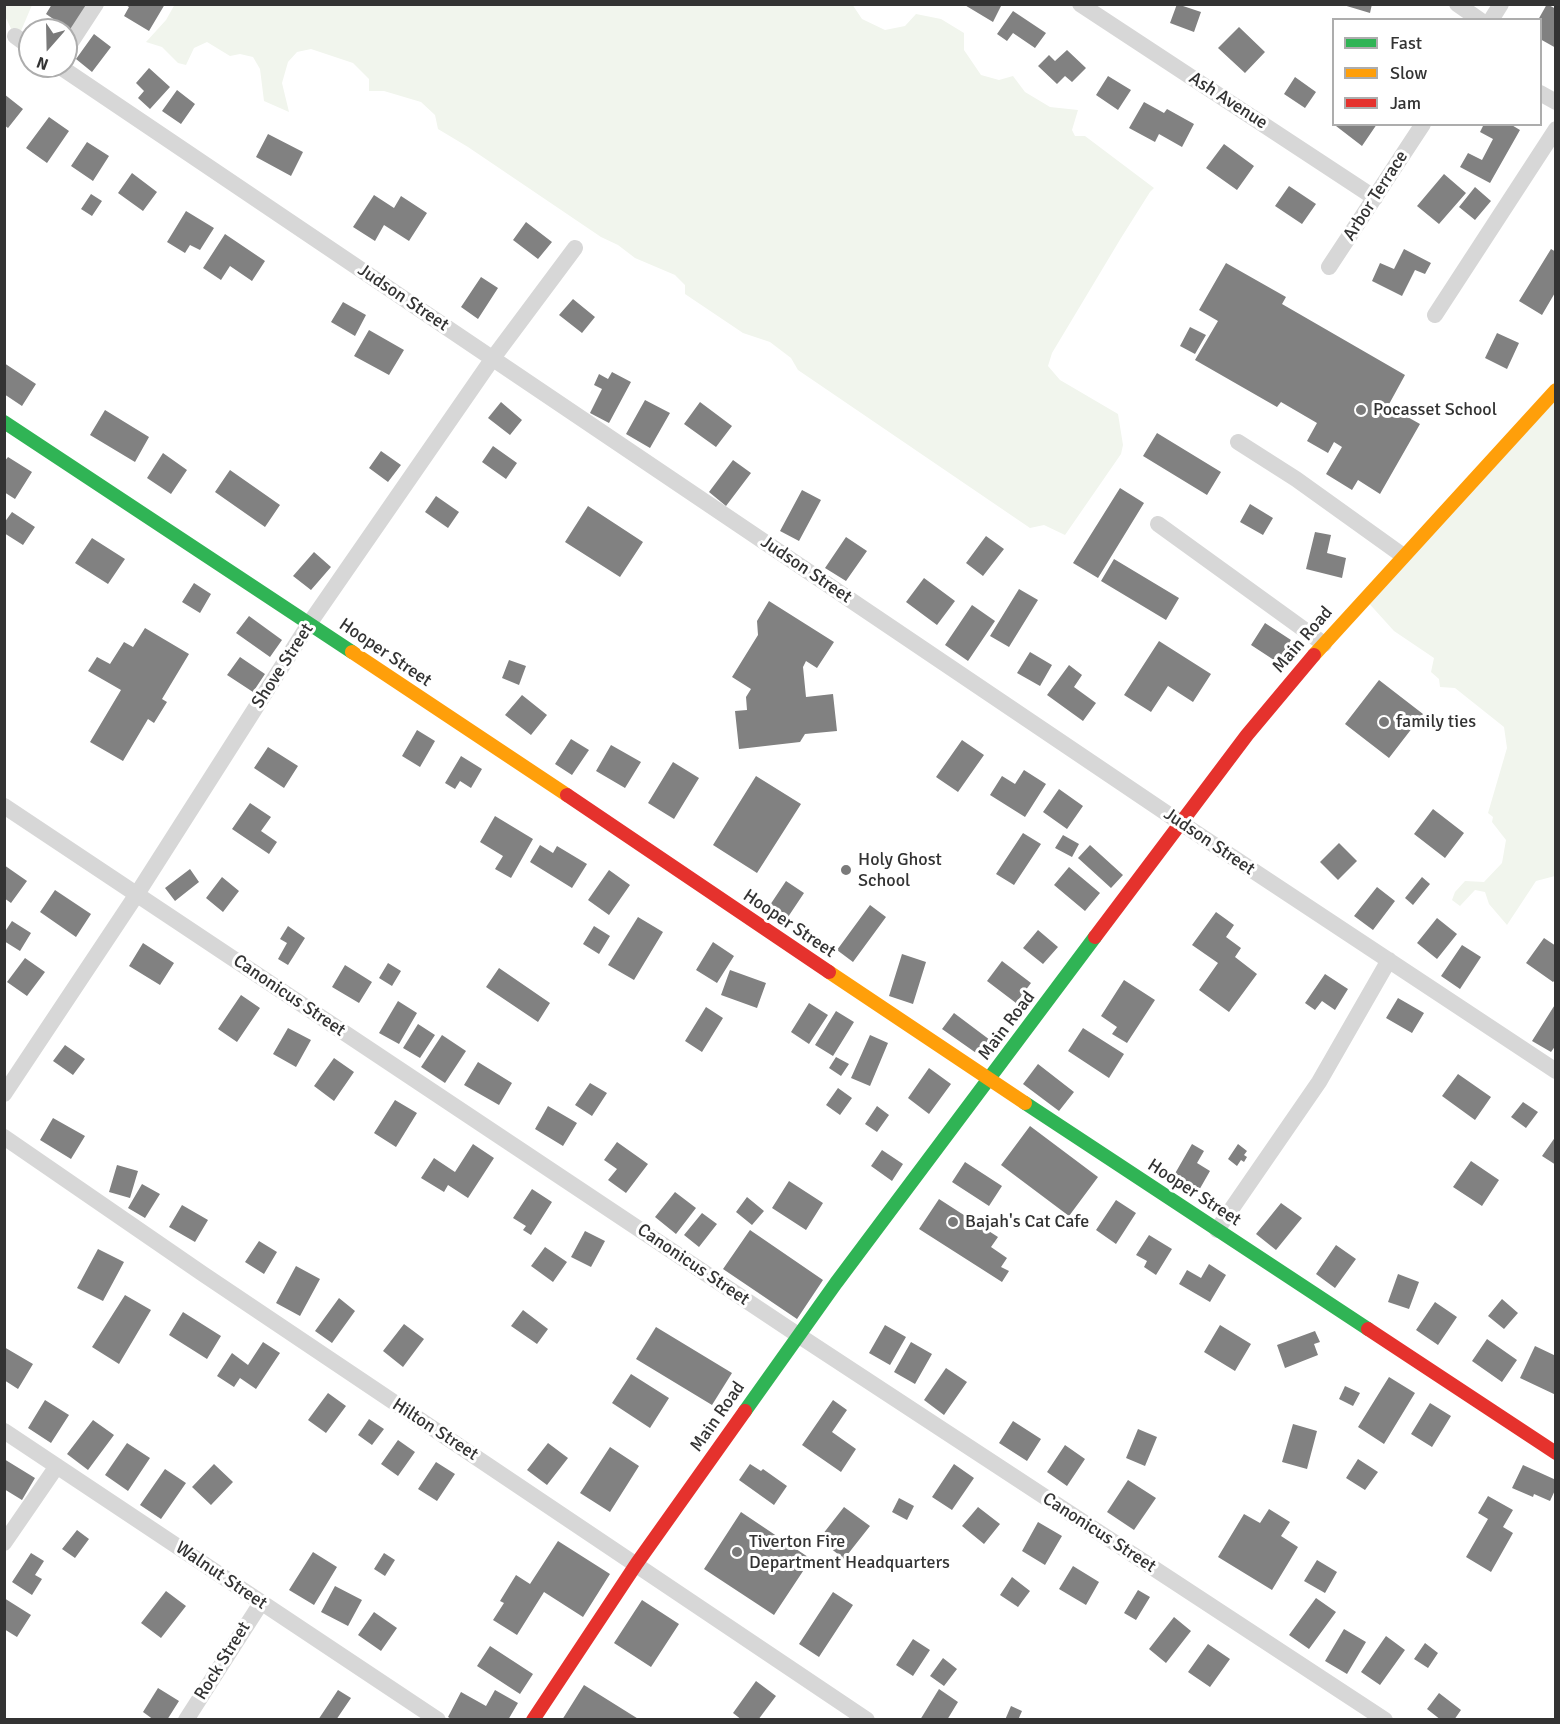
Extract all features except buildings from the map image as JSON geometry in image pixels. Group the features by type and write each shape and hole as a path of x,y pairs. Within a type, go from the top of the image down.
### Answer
{"street":[{"path":"78,32 96,4"},
{"name":"Ash Avenue","path":"1080,4 1375,198"},
{"path":"1457,4 1477,18"},
{"path":"1492,18 1501,4"},
{"name":"Judson Street","path":"77,78 1181,823 1556,1071"},
{"path":"1542,94 1556,102"},
{"name":"Arbor Terrace","path":"1329,267 1422,126"},
{"path":"1435,315 1556,129"},
{"name":"Shove Street","path":"4,1094 137,894 309,624 493,358 575,248"},
{"name":"Main Road","path":"533,1719 637,1563 798,1335 1247,735 1300,669 1402,555 1556,390"},
{"name":"Hooper Street","path":"4,422 677,869 988,1079 1556,1453"},
{"path":"1238,442 1296,479 1402,555"},
{"path":"1158,524 1324,644"},
{"name":"Canonicus Street","path":"4,806 798,1335 1212,1608 1385,1719"},
{"path":"1217,1230 1319,1082 1389,960"},
{"name":"Hilton Street","path":"4,1137 357,1378 637,1563 867,1719"},
{"name":"Walnut Street","path":"4,1431 438,1719"},
{"path":"4,1543 57,1466"},
{"name":"Rock Street","path":"186,1719 261,1602"}],"shaded area":[{"path":"175,4 852,4 862,19 885,30 905,26 916,14 941,19 964,33 964,50 981,75 999,80 1013,76 1025,92 1050,107 1078,110 1072,130 1075,136 1085,136 1154,188 1052,353 1048,366 1060,380 1118,414 1123,445 1121,454 1065,535 1044,525 1030,528 798,370 791,358 770,342 743,333 685,294 685,285 675,275 635,258 438,129 435,115 421,102 384,91 369,91 369,79 353,63 311,49 297,52 288,62 282,83 289,112 264,101 260,69 253,57 240,54 230,56 207,42 194,48 186,65 178,63 162,47 146,42 166,20"},
{"path":"5,5 32,5 26,18 18,18 18,38 15,37 5,16"},
{"path":"1555,393 1555,876 1536,881 1507,925 1489,904 1485,892 1475,890 1460,906 1452,900 1455,892 1465,881 1484,882 1502,863 1506,840 1492,822 1493,817 1488,813 1507,748 1504,727 1455,688 1440,687 1439,679 1431,672 1434,658 1394,631 1365,599"}],"traffic: fast":[{"path":"4,422 352,652"},
{"path":"745,1411 836,1283 1095,937"},
{"path":"1025,1103 1368,1329"}],"traffic: slow":[{"path":"1314,655 1556,390"},
{"path":"352,652 567,795"},
{"path":"829,972 1025,1103"}],"traffic: jam":[{"path":"1095,937 1247,735 1314,655"},
{"path":"567,795 829,972"},
{"path":"1368,1329 1556,1453"},
{"path":"533,1720 637,1563 745,1411"}],"place":[{"name":"Pocasset School","path":"1361,410"},
{"name":"family ties","path":"1384,722"},
{"name":"Holy Ghost School","path":"846,870"},
{"name":"Bajah's Cat Cafe","path":"953,1222"},
{"name":"Tiverton Fire Department Headquarters","path":"737,1552"}]}
